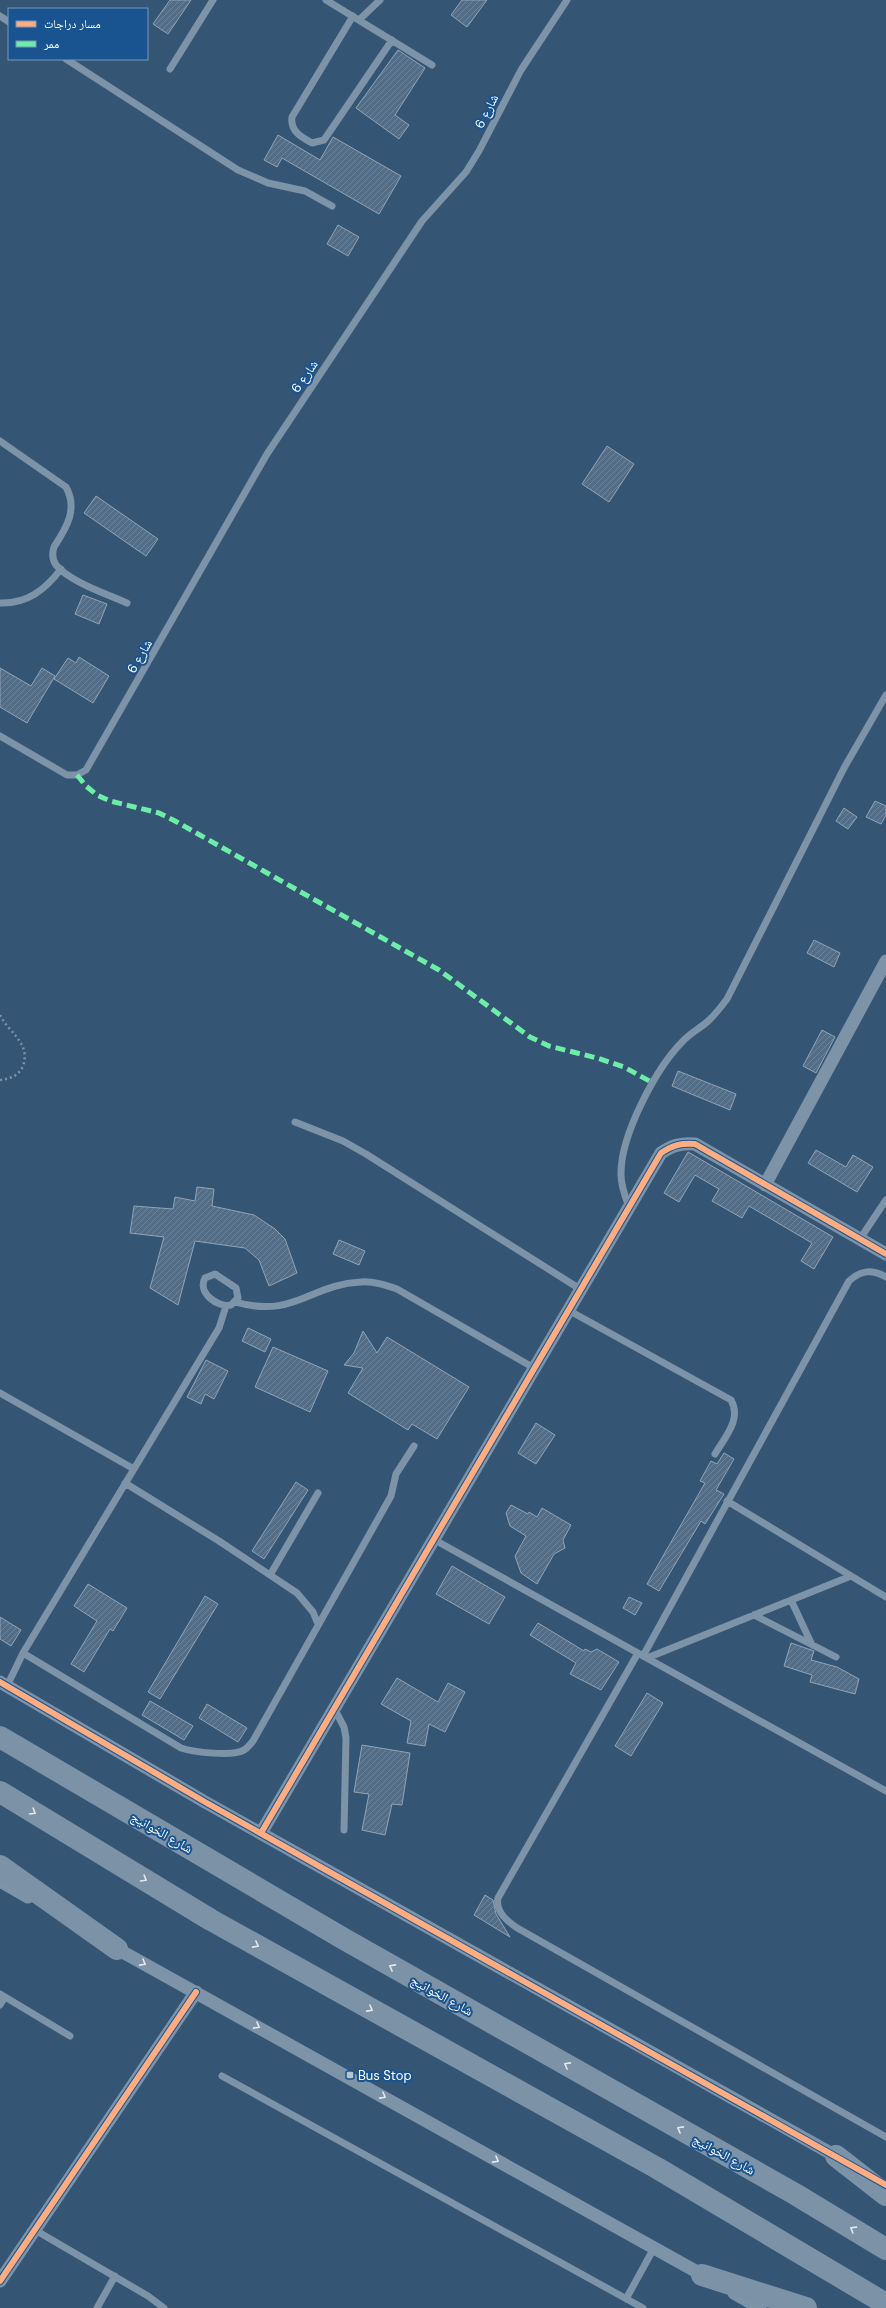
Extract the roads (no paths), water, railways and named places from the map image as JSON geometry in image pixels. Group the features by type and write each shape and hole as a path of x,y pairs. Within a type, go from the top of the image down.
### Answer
{"highway":[{"name":"شارع الخوانيج","path":"0,1737 344,1939 795,2194 886,2249"},
{"path":"0,1792 211,1920 657,2168 886,2304"},
{"path":"0,1866 117,1949"},
{"path":"836,2156 886,2195"},
{"path":"702,2274 806,2308"}],"street":[{"path":"765,1185 886,961"},
{"path":"261,1833 661,1153 671,1146 683,1143 695,1144 886,1254"},
{"path":"4,1684 261,1833 886,2185"},
{"path":"0,1881 117,1949 702,2274 760,2308"},
{"path":"0,2281 196,1992"}],"lane":[{"path":"170,69 213,0"},
{"path":"326,0 432,65"},
{"path":"380,0 356,18 292,117 291,122 294,131 312,143 324,140 392,40"},
{"name":"شارع 6","path":"0,736 57,771 67,775 77,775 86,770 92,762 267,454 422,221 466,172 479,151 521,70 567,0"},
{"path":"68,60 238,170 268,183 305,191 332,206"},
{"path":"0,441 66,487 72,498 72,510 52,554 54,560 61,569 82,583 127,603"},
{"path":"0,603 10,603 30,598 48,586 61,569"},
{"path":"629,1207 622,1191 622,1157 635,1117 644,1099 674,1050 707,1022 727,999 844,768 886,695"},
{"path":"295,1122 343,1141 366,1154 580,1289"},
{"path":"860,1238 886,1200"},
{"path":"886,1277 879,1273 867,1272 855,1275 849,1281 643,1656 498,1898 498,1907 505,1919 519,1929 886,2137"},
{"path":"226,1306 204,1292 203,1283 210,1275 220,1276 236,1288 238,1293 235,1302"},
{"path":"4,1684 219,1328 226,1306 235,1302 256,1306 283,1306 343,1284 361,1282 379,1283 397,1289 534,1368"},
{"path":"568,1310 731,1400 735,1407 736,1416 715,1454"},
{"path":"0,1393 134,1469"},
{"path":"23,1653 181,1748 197,1751 238,1753 249,1746 391,1496 396,1474 414,1446"},
{"path":"125,1483 219,1541 297,1593 306,1602 318,1624"},
{"path":"270,1575 318,1493"},
{"path":"727,1501 886,1597"},
{"path":"433,1539 886,1791"},
{"path":"643,1656 754,1615 851,1576"},
{"path":"791,1600 812,1645"},
{"path":"754,1615 836,1657"},
{"path":"334,1707 344,1727 346,1738 344,1830"},
{"path":"0,2005 2,1995 70,2036"},
{"path":"222,2076 642,2308"},
{"path":"35,2230 114,2276 164,2308"},
{"path":"626,2299 654,2248"},
{"path":"97,2308 114,2276"}],"place":[{"name":"Bus Stop","path":"350,2075"}]}
